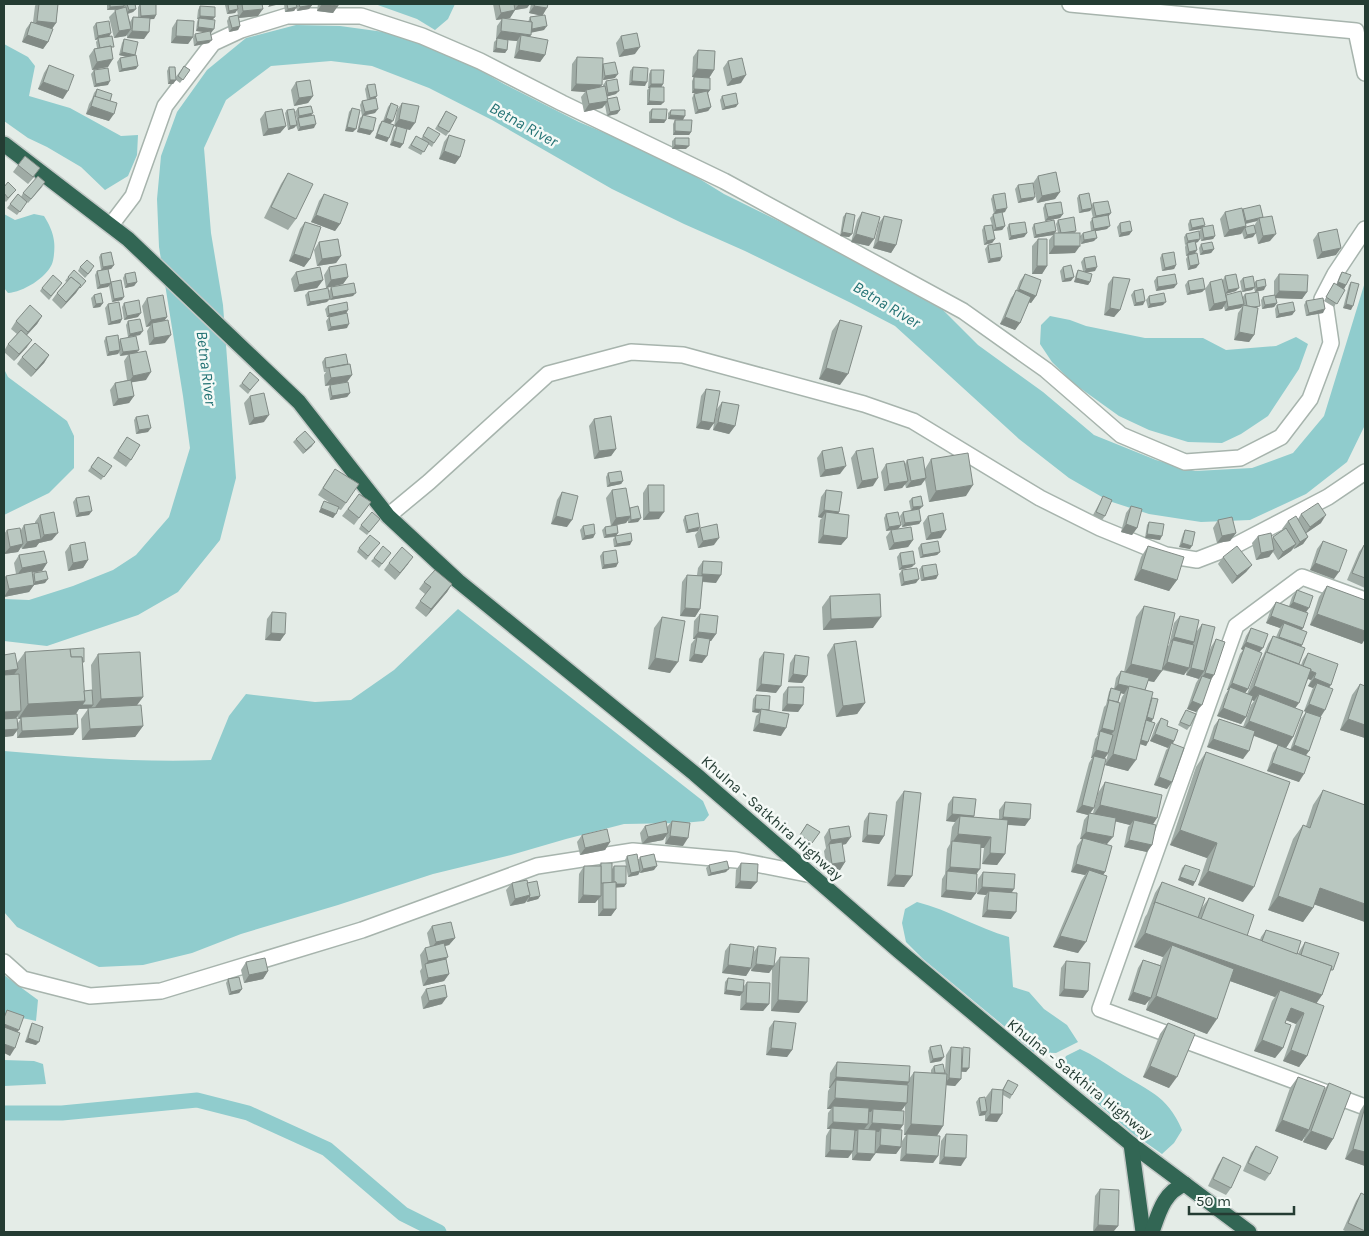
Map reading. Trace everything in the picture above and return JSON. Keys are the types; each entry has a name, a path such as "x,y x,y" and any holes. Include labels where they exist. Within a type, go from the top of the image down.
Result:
{"highway":[{"name":"Khulna - Satkhira Highway","path":"4,144 128,239 299,402 388,516 458,581 695,774 899,951 1131,1144 1249,1232"},
{"path":"1131,1144 1143,1232"},
{"path":"1152,1232 1168,1194 1185,1184"}],"street":[{"path":"1070,4 1360,28 1365,73"},
{"path":"111,225 133,196 165,106 213,43 241,30 287,16 361,16 422,36 480,61 562,103 724,181 963,311 1046,370 1121,435 1186,462 1240,458 1281,438 1310,399 1331,343 1326,309 1322,299 1335,274 1365,229"},
{"path":"388,516 429,482 548,374 632,352 684,356 864,404 913,421 1040,498 1100,528 1166,555 1197,560 1236,545 1328,497 1365,472"},
{"path":"1365,600 1302,577 1236,626 1100,1009 1365,1107"},
{"path":"4,962 23,979 90,996 161,991 362,930 537,866 633,851 736,860 812,875"}],"water":[{"path":"375,4 455,4 448,19 435,30 417,19"},
{"name":"Betna River","path":"296,25 340,26 406,35 450,53 504,84 579,122 643,149 690,173 724,194 791,227 943,310 978,345 1043,392 1094,435 1156,460 1195,471 1252,468 1293,453 1324,416 1365,282 1365,425 1347,462 1306,494 1250,520 1201,522 1149,514 1109,501 1069,478 1019,439 895,326 851,303 612,189 492,120 429,88 372,66 331,61 271,66 226,100 204,148 211,233 223,305 236,478 220,540 178,592 138,615 47,646 4,641 4,599 29,600 73,586 113,570 136,555 169,517 190,448 159,247 157,199 161,156 177,112 207,70 246,38"},
{"path":"4,44 28,57 35,66 29,96 70,108 121,136 138,135 137,155 128,176 105,190 81,167 28,138 4,121"},
{"path":"4,214 15,220 34,214 44,216 52,231 54,244 53,262 45,274 27,287 8,293 4,288"},
{"path":"1050,316 1086,326 1145,338 1203,338 1226,350 1276,346 1296,337 1308,344 1299,369 1268,416 1241,434 1222,443 1188,442 1149,430 1119,416 1073,383 1052,362 1040,344 1041,325"},
{"path":"4,369 8,377 67,421 74,436 74,468 49,493 4,515"},
{"path":"458,609 703,801 709,815 704,821 624,824 433,874 241,934 192,953 143,965 99,967 17,927 4,912 4,751 133,760 211,760 229,716 246,694 315,702 351,700 394,670"},
{"path":"917,902 1009,937 1013,987 1029,992 1044,1009 1067,1025 1078,1042 1056,1053 1032,1052 1010,1031 923,959 906,942 902,923 905,909"},
{"path":"4,975 38,1000 36,1021 4,1014"},
{"path":"1080,1049 1155,1094 1170,1108 1182,1130 1174,1143 1162,1154 1132,1133 1060,1071 1066,1056"},
{"path":"4,1060 34,1061 43,1064 46,1084 4,1086"}],"building":[{"path":"39,4 58,4 56,23 37,21"},
{"path":"110,4 124,4 124,6 110,7"},
{"path":"127,4 135,4 136,9 129,10"},
{"path":"140,4 156,4 156,15 141,16"},
{"path":"228,4 237,4 238,9 229,11"},
{"path":"242,4 262,4 263,9 243,11"},
{"path":"287,4 296,4 297,7 288,9"},
{"path":"299,4 312,4 312,5 300,7"},
{"path":"499,4 514,4 515,10 501,13"},
{"path":"535,4 548,4 547,8 534,6"},
{"path":"200,6 215,7 215,17 200,16"},
{"path":"126,7 131,29 119,31 115,10"},
{"path":"238,15 240,26 232,28 229,17"},
{"path":"545,15 547,26 532,29 530,17"},
{"path":"133,17 150,18 149,32 132,31"},
{"path":"199,18 215,20 214,29 198,27"},
{"path":"502,18 532,22 531,35 501,31"},
{"path":"177,20 194,21 193,37 176,36"},
{"path":"109,21 111,33 98,36 96,23"},
{"path":"31,22 53,29 48,42 27,35"},
{"path":"210,31 212,40 197,42 195,34"},
{"path":"637,33 640,47 624,50 621,36"},
{"path":"521,35 548,40 545,55 519,50"},
{"path":"112,36 114,47 100,48 98,38"},
{"path":"497,38 508,40 507,50 496,48"},
{"path":"124,39 138,42 135,55 122,52"},
{"path":"111,46 113,59 97,62 94,49"},
{"path":"698,50 715,51 714,70 697,69"},
{"path":"136,55 138,66 122,69 120,58"},
{"path":"577,57 603,58 602,85 576,84"},
{"path":"742,58 746,75 732,79 728,61"},
{"path":"615,62 618,74 605,76 603,64"},
{"path":"49,65 74,75 68,91 43,82"},
{"path":"184,66 190,70 183,80 178,76"},
{"path":"169,67 175,67 176,80 170,80"},
{"path":"633,67 648,68 647,82 632,81"},
{"path":"108,68 110,81 96,84 94,70"},
{"path":"651,70 664,70 663,84 651,84"},
{"path":"694,77 710,78 710,90 694,89"},
{"path":"617,79 619,91 608,93 606,81"},
{"path":"310,80 313,96 299,98 296,82"},
{"path":"375,84 377,96 370,98 367,85"},
{"path":"605,86 608,101 589,104 586,90"},
{"path":"650,87 664,87 664,102 649,101"},
{"path":"97,89 112,94 110,101 95,97"},
{"path":"707,91 711,107 698,110 694,94"},
{"path":"736,93 738,104 725,107 722,96"},
{"path":"94,96 117,103 114,114 91,106"},
{"path":"617,97 620,110 610,112 607,99"},
{"path":"376,98 378,109 365,112 362,101"},
{"path":"391,103 398,106 393,121 386,118"},
{"path":"402,103 419,106 415,123 399,119"},
{"path":"311,106 313,113 299,116 298,108"},
{"path":"352,108 360,110 356,129 347,127"},
{"path":"282,109 286,126 268,129 265,112"},
{"path":"294,109 297,125 290,126 287,110"},
{"path":"652,109 667,109 666,120 651,119"},
{"path":"671,110 685,110 685,116 670,115"},
{"path":"446,111 457,117 449,132 438,126"},
{"path":"314,115 316,124 300,127 298,118"},
{"path":"363,115 376,118 373,131 359,128"},
{"path":"675,120 692,120 691,132 675,131"},
{"path":"382,121 394,125 389,138 377,134"},
{"path":"397,126 407,129 403,144 393,141"},
{"path":"428,127 440,134 434,143 423,136"},
{"path":"449,135 465,140 460,157 444,151"},
{"path":"416,136 429,143 424,152 411,145"},
{"path":"675,138 689,138 689,146 675,145"},
{"path":"25,156 40,168 33,177 18,165"},
{"path":"1056,172 1060,192 1042,196 1038,176"},
{"path":"288,173 313,184 296,219 271,207"},
{"path":"38,176 45,182 31,199 23,193"},
{"path":"8,182 16,190 8,198 4,193 4,187"},
{"path":"1033,183 1035,197 1021,199 1018,185"},
{"path":"1005,193 1007,208 996,210 993,195"},
{"path":"1089,193 1092,208 1082,210 1079,195"},
{"path":"18,194 27,202 20,212 10,204"},
{"path":"324,194 348,203 340,224 316,215"},
{"path":"1108,201 1111,213 1096,216 1093,203"},
{"path":"1061,202 1063,214 1048,217 1045,204"},
{"path":"1260,205 1263,217 1246,221 1243,209"},
{"path":"1242,208 1246,226 1229,230 1225,212"},
{"path":"862,212 880,217 874,239 856,234"},
{"path":"1002,212 1005,226 996,228 993,214"},
{"path":"846,213 855,215 852,234 842,232"},
{"path":"1108,215 1110,226 1094,229 1092,218"},
{"path":"884,216 902,220 896,245 878,241"},
{"path":"1272,216 1276,234 1263,236 1259,218"},
{"path":"1074,217 1076,231 1061,233 1058,220"},
{"path":"1203,218 1205,225 1192,228 1190,220"},
{"path":"1054,220 1056,231 1036,235 1034,224"},
{"path":"1130,221 1132,231 1121,233 1120,223"},
{"path":"305,222 321,227 310,259 294,254"},
{"path":"1025,222 1027,233 1011,236 1009,224"},
{"path":"992,225 995,239 987,241 984,226"},
{"path":"1213,225 1215,236 1204,238 1202,227"},
{"path":"1254,225 1256,233 1247,235 1245,228"},
{"path":"1337,229 1341,248 1322,252 1318,233"},
{"path":"1095,230 1097,238 1084,240 1083,233"},
{"path":"1199,231 1200,239 1188,241 1186,234"},
{"path":"1054,233 1080,233 1080,246 1054,246"},
{"path":"338,239 341,256 322,259 319,242"},
{"path":"1038,239 1047,239 1047,266 1037,266"},
{"path":"1195,241 1197,250 1189,252 1187,243"},
{"path":"1212,242 1214,249 1203,251 1201,244"},
{"path":"1000,243 1002,257 990,259 988,245"},
{"path":"111,252 114,265 103,267 101,254"},
{"path":"1174,252 1176,265 1165,268 1162,254"},
{"path":"1197,253 1199,264 1190,266 1188,255"},
{"path":"1095,256 1097,267 1086,269 1084,258"},
{"path":"87,260 94,266 88,274 80,267"},
{"path":"346,264 348,277 331,280 329,267"},
{"path":"1071,265 1074,277 1065,279 1063,267"},
{"path":"320,267 323,280 299,285 296,272"},
{"path":"108,269 111,283 100,285 97,271"},
{"path":"74,270 86,281 80,288 81,285 71,277 70,279 68,277"},
{"path":"1078,270 1092,274 1090,282 1076,278"},
{"path":"135,272 137,282 127,284 125,274"},
{"path":"1342,272 1351,275 1346,285 1338,282"},
{"path":"1025,274 1041,280 1036,296 1019,289"},
{"path":"1175,274 1177,284 1158,287 1157,277"},
{"path":"1236,274 1239,288 1228,290 1225,276"},
{"path":"1279,274 1308,275 1307,292 1279,291"},
{"path":"53,275 62,283 51,296 42,288"},
{"path":"1253,276 1255,287 1245,289 1243,278"},
{"path":"71,277 81,285 66,302 57,293"},
{"path":"1113,277 1130,279 1120,310 1110,308"},
{"path":"1203,278 1205,289 1190,291 1188,281"},
{"path":"1222,279 1227,301 1214,304 1210,282"},
{"path":"1265,279 1266,286 1257,288 1256,281"},
{"path":"121,280 124,297 114,299 111,282"},
{"path":"1351,282 1359,284 1353,306 1346,304"},
{"path":"354,283 356,293 333,297 331,287"},
{"path":"1334,283 1345,290 1337,304 1326,297"},
{"path":"328,288 330,299 310,302 308,292"},
{"path":"1143,289 1145,301 1136,303 1134,291"},
{"path":"1016,290 1031,297 1020,323 1005,317"},
{"path":"1241,291 1244,304 1228,307 1226,295"},
{"path":"1258,292 1260,306 1247,306 1245,294"},
{"path":"101,293 103,303 96,304 94,295"},
{"path":"1164,293 1166,302 1150,304 1149,296"},
{"path":"163,295 167,317 151,320 147,298"},
{"path":"1275,295 1277,303 1265,305 1263,297"},
{"path":"1323,298 1325,309 1309,313 1306,301"},
{"path":"139,300 141,313 127,316 124,303"},
{"path":"119,302 122,319 111,322 108,304"},
{"path":"347,302 348,310 329,314 328,306"},
{"path":"1293,302 1295,311 1279,314 1277,305"},
{"path":"30,305 42,316 28,332 16,321"},
{"path":"1243,305 1258,308 1254,335 1239,332"},
{"path":"347,313 349,324 331,327 329,317"},
{"path":"140,319 143,331 130,334 128,321"},
{"path":"168,320 171,335 154,338 152,323"},
{"path":"840,320 862,326 848,374 826,368"},
{"path":"21,330 32,340 19,354 8,344"},
{"path":"118,335 120,350 109,352 106,337"},
{"path":"136,336 139,350 123,352 120,339"},
{"path":"35,343 49,355 36,370 22,357"},
{"path":"146,351 151,372 133,376 129,354"},
{"path":"346,354 348,364 326,368 325,358"},
{"path":"350,364 352,375 331,378 329,368"},
{"path":"250,372 259,380 250,390 242,383"},
{"path":"131,380 134,396 118,399 115,383"},
{"path":"348,382 350,393 332,396 330,385"},
{"path":"706,389 720,391 714,423 701,421"},
{"path":"264,393 269,415 254,418 250,396"},
{"path":"722,402 739,405 735,426 718,422"},
{"path":"148,415 151,428 139,430 136,417"},
{"path":"611,416 616,449 599,451 594,419"},
{"path":"305,431 315,442 306,450 296,439"},
{"path":"127,437 140,445 131,460 118,451"},
{"path":"842,447 846,466 825,470 822,451"},
{"path":"873,448 878,478 862,481 856,451"},
{"path":"968,453 973,485 936,491 931,459"},
{"path":"98,457 112,466 104,477 91,467"},
{"path":"923,457 926,478 911,481 907,460"},
{"path":"904,461 908,481 889,484 886,464"},
{"path":"335,469 359,484 346,503 323,488"},
{"path":"621,471 623,481 610,483 608,473"},
{"path":"648,485 664,485 664,512 649,512"},
{"path":"626,488 631,516 616,518 612,490"},
{"path":"826,490 842,492 839,512 824,510"},
{"path":"562,492 578,496 572,520 556,516"},
{"path":"359,494 371,502 359,518 348,509"},
{"path":"89,496 92,511 79,513 76,498"},
{"path":"921,496 923,506 913,507 912,498"},
{"path":"1103,496 1112,500 1105,516 1096,512"},
{"path":"324,501 339,507 336,514 321,508"},
{"path":"1318,503 1326,515 1310,527 1301,514"},
{"path":"638,506 641,518 631,520 630,508"},
{"path":"1131,506 1142,509 1137,528 1126,524"},
{"path":"919,509 921,521 905,523 903,512"},
{"path":"54,512 58,533 44,535 40,515"},
{"path":"372,512 380,519 369,532 361,525"},
{"path":"826,512 849,515 847,538 823,535"},
{"path":"898,512 901,525 889,527 886,514"},
{"path":"698,513 700,527 688,530 685,516"},
{"path":"943,513 946,530 931,533 928,516"},
{"path":"1296,516 1308,537 1300,542 1288,521"},
{"path":"1232,517 1236,533 1222,536 1218,520"},
{"path":"1149,522 1164,524 1162,536 1147,534"},
{"path":"38,523 41,539 27,542 24,525"},
{"path":"594,524 595,534 585,536 583,526"},
{"path":"717,524 719,538 703,541 700,528"},
{"path":"617,525 618,533 606,535 605,527"},
{"path":"911,527 913,540 894,543 891,530"},
{"path":"20,528 23,544 10,547 7,530"},
{"path":"1286,528 1296,544 1283,552 1273,537"},
{"path":"1185,530 1195,532 1192,546 1182,543"},
{"path":"631,533 632,541 617,544 615,536"},
{"path":"1271,533 1274,550 1261,553 1258,536"},
{"path":"370,535 380,543 368,556 359,548"},
{"path":"938,541 940,552 923,555 921,544"},
{"path":"1323,541 1347,550 1339,572 1315,563"},
{"path":"85,542 88,560 73,563 70,545"},
{"path":"1365,545 1365,578 1352,573"},
{"path":"383,546 391,553 382,564 374,558"},
{"path":"1148,546 1184,557 1177,580 1141,569"},
{"path":"1237,546 1252,565 1237,576 1223,557"},
{"path":"402,547 413,557 400,573 389,563"},
{"path":"616,550 618,563 604,565 603,552"},
{"path":"44,551 47,563 22,568 19,555"},
{"path":"913,551 915,564 902,566 900,553"},
{"path":"703,561 722,562 721,575 702,574"},
{"path":"936,564 938,575 924,578 922,566"},
{"path":"917,568 919,579 904,582 902,570"},
{"path":"435,570 452,584 431,609 420,601 431,587 424,582"},
{"path":"32,571 34,585 9,589 6,576"},
{"path":"46,571 48,579 35,582 34,573"},
{"path":"687,575 703,576 700,609 685,608"},
{"path":"1327,586 1365,600 1365,631 1317,614"},
{"path":"1297,590 1313,596 1309,608 1293,602"},
{"path":"880,594 881,617 831,619 830,596"},
{"path":"1276,602 1308,613 1303,628 1271,616"},
{"path":"1144,606 1175,613 1162,671 1131,664"},
{"path":"272,612 286,613 285,634 271,633"},
{"path":"700,614 718,616 716,634 698,632"},
{"path":"1180,616 1199,620 1194,642 1174,637"},
{"path":"662,617 685,621 678,662 655,658"},
{"path":"1284,623 1307,632 1302,645 1279,637"},
{"path":"1202,624 1215,627 1204,671 1191,668"},
{"path":"1251,628 1268,634 1263,648 1246,642"},
{"path":"1273,636 1305,648 1299,664 1267,652"},
{"path":"697,637 710,639 707,656 694,654"},
{"path":"1216,639 1225,642 1214,675 1205,673"},
{"path":"1173,640 1194,645 1189,668 1167,662"},
{"path":"856,641 865,703 843,706 834,644"},
{"path":"1245,646 1262,653 1248,689 1232,683"},
{"path":"84,648 84,662 82,657 71,657 70,649"},
{"path":"70,649 71,657 82,657 85,701 28,704 25,652"},
{"path":"140,652 143,697 101,699 98,654"},
{"path":"764,652 784,654 781,686 761,684"},
{"path":"1266,652 1311,669 1299,703 1254,686"},
{"path":"15,653 18,669 4,671 4,655"},
{"path":"1308,653 1338,664 1331,685 1314,678 1316,673 1303,666"},
{"path":"795,655 809,657 807,676 793,674"},
{"path":"1121,671 1149,678 1145,690 1118,684"},
{"path":"19,674 21,711 4,712 4,675"},
{"path":"1202,676 1211,679 1202,705 1192,701"},
{"path":"1317,683 1333,689 1325,710 1309,704"},
{"path":"1360,684 1365,686 1365,725 1348,719"},
{"path":"1129,686 1153,692 1136,760 1113,754"},
{"path":"788,687 804,687 803,705 787,704"},
{"path":"1230,687 1253,696 1246,717 1223,708"},
{"path":"1111,688 1121,691 1118,702 1108,701"},
{"path":"92,690 93,705 82,705 85,701 84,691"},
{"path":"1259,694 1303,711 1293,737 1249,721"},
{"path":"756,695 770,696 769,710 755,709"},
{"path":"1152,698 1158,699 1153,719 1147,717"},
{"path":"1109,700 1120,703 1114,731 1102,728"},
{"path":"141,705 143,726 90,729 88,708"},
{"path":"761,709 789,714 786,728 759,723"},
{"path":"1186,710 1196,714 1190,726 1180,722"},
{"path":"1306,712 1321,717 1309,751 1294,745"},
{"path":"77,714 78,728 22,731 21,717"},
{"path":"17,718 18,729 4,730 4,719"},
{"path":"1161,718 1168,721 1167,726 1178,730 1174,741 1155,734"},
{"path":"1219,719 1255,731 1249,751 1213,739"},
{"path":"1146,720 1155,723 1148,742 1141,740"},
{"path":"1100,731 1113,735 1108,753 1096,750"},
{"path":"1171,743 1184,748 1172,782 1159,777"},
{"path":"1278,745 1310,757 1304,774 1272,763"},
{"path":"1206,752 1290,782 1254,887 1208,871 1217,843 1180,830"},
{"path":"1094,756 1106,759 1094,808 1082,805"},
{"path":"1105,782 1162,795 1157,818 1100,805"},
{"path":"1323,790 1365,805 1365,904 1320,888 1313,908 1278,896 1303,825 1310,828"},
{"path":"904,791 921,793 912,876 895,875"},
{"path":"953,797 976,799 974,816 952,814"},
{"path":"1005,802 1031,804 1030,819 1003,817"},
{"path":"869,813 887,815 884,836 867,835"},
{"path":"1089,813 1116,818 1113,837 1086,832"},
{"path":"960,816 1008,820 1005,854 990,853 991,837 958,834"},
{"path":"1134,820 1156,825 1152,845 1129,840"},
{"path":"666,821 668,833 648,837 645,826"},
{"path":"672,821 690,823 688,838 670,836"},
{"path":"807,824 820,832 812,843 800,835"},
{"path":"849,826 851,837 831,840 829,829"},
{"path":"607,829 610,842 585,848 582,835"},
{"path":"1083,838 1112,846 1105,872 1076,864"},
{"path":"952,841 981,844 980,869 950,867"},
{"path":"842,842 845,862 832,864 829,844"},
{"path":"637,854 640,871 631,873 627,856"},
{"path":"654,854 657,866 643,869 640,857"},
{"path":"727,861 729,869 711,873 709,865"},
{"path":"601,863 612,863 612,883 601,883"},
{"path":"741,863 758,864 757,882 740,881"},
{"path":"1185,865 1200,870 1195,882 1180,877"},
{"path":"584,866 601,866 601,896 583,895"},
{"path":"614,866 626,866 626,884 616,884 614,882"},
{"path":"1089,870 1107,876 1086,942 1060,936"},
{"path":"947,871 977,874 976,893 946,890"},
{"path":"983,872 1015,874 1014,889 982,887"},
{"path":"527,880 530,895 515,899 512,883"},
{"path":"537,881 540,896 529,898 527,883"},
{"path":"616,882 616,909 603,909 603,883"},
{"path":"1162,882 1205,898 1198,918 1155,902 1154,904"},
{"path":"989,891 1017,893 1016,912 987,910"},
{"path":"1209,898 1254,915 1247,936 1201,919"},
{"path":"1155,902 1332,966 1322,995 1145,933"},
{"path":"451,922 455,938 436,942 432,926"},
{"path":"1266,930 1301,941 1297,954 1262,941"},
{"path":"1305,942 1339,953 1333,970 1331,970 1332,966 1301,955"},
{"path":"444,943 448,957 428,961 425,948"},
{"path":"730,944 754,947 751,968 728,965"},
{"path":"1172,945 1234,969 1217,1019 1156,996"},
{"path":"758,946 776,948 774,966 756,964"},
{"path":"780,957 809,958 807,1002 778,1000"},
{"path":"265,958 268,971 249,975 246,962"},
{"path":"446,959 449,974 428,978 425,964"},
{"path":"1143,960 1161,966 1151,998 1133,992"},
{"path":"1066,961 1090,963 1088,991 1064,989"},
{"path":"239,977 242,989 231,992 228,979"},
{"path":"728,978 744,980 743,992 726,990"},
{"path":"747,982 770,983 769,1004 746,1003"},
{"path":"445,985 447,997 429,1001 426,989"},
{"path":"1280,990 1324,1006 1307,1056 1291,1050 1304,1013 1291,1008 1285,1023 1291,1025 1283,1048 1262,1040"},
{"path":"7,1010 24,1016 19,1030 4,1024"},
{"path":"774,1021 796,1023 792,1050 771,1048"},
{"path":"32,1023 43,1027 39,1042 28,1038"},
{"path":"1168,1023 1195,1034 1177,1077 1150,1066"},
{"path":"4,1027 20,1033 15,1048 4,1044"},
{"path":"941,1045 944,1057 933,1059 930,1047"},
{"path":"951,1047 962,1048 961,1079 949,1078"},
{"path":"963,1047 970,1048 969,1068 962,1068"},
{"path":"837,1062 910,1066 909,1082 836,1077"},
{"path":"943,1064 945,1073 935,1073 934,1066"},
{"path":"914,1072 947,1074 943,1126 911,1124"},
{"path":"1298,1077 1325,1087 1309,1130 1282,1120"},
{"path":"836,1080 908,1085 907,1103 835,1098"},
{"path":"1008,1080 1018,1085 1012,1095 1003,1090"},
{"path":"1329,1083 1351,1092 1333,1139 1311,1131"},
{"path":"992,1089 1003,1090 1002,1114 990,1114"},
{"path":"985,1097 987,1111 981,1112 979,1098"},
{"path":"833,1106 869,1108 868,1124 833,1122"},
{"path":"1365,1107 1365,1152 1353,1149"},
{"path":"873,1109 904,1111 903,1125 872,1123"},
{"path":"831,1128 855,1130 853,1151 830,1150"},
{"path":"881,1128 902,1130 901,1147 880,1145"},
{"path":"858,1129 876,1130 875,1154 857,1153"},
{"path":"907,1134 940,1136 938,1156 906,1154"},
{"path":"946,1134 967,1135 966,1158 944,1157"},
{"path":"1256,1146 1278,1157 1270,1174 1248,1163"},
{"path":"1223,1157 1241,1166 1231,1188 1213,1179"},
{"path":"1100,1189 1119,1190 1118,1226 1098,1225"},
{"path":"1361,1193 1365,1195 1365,1231 1348,1223"}],"waterway":[{"path":"4,1113 62,1113 197,1100 248,1113 327,1149 403,1214 439,1232"}]}
